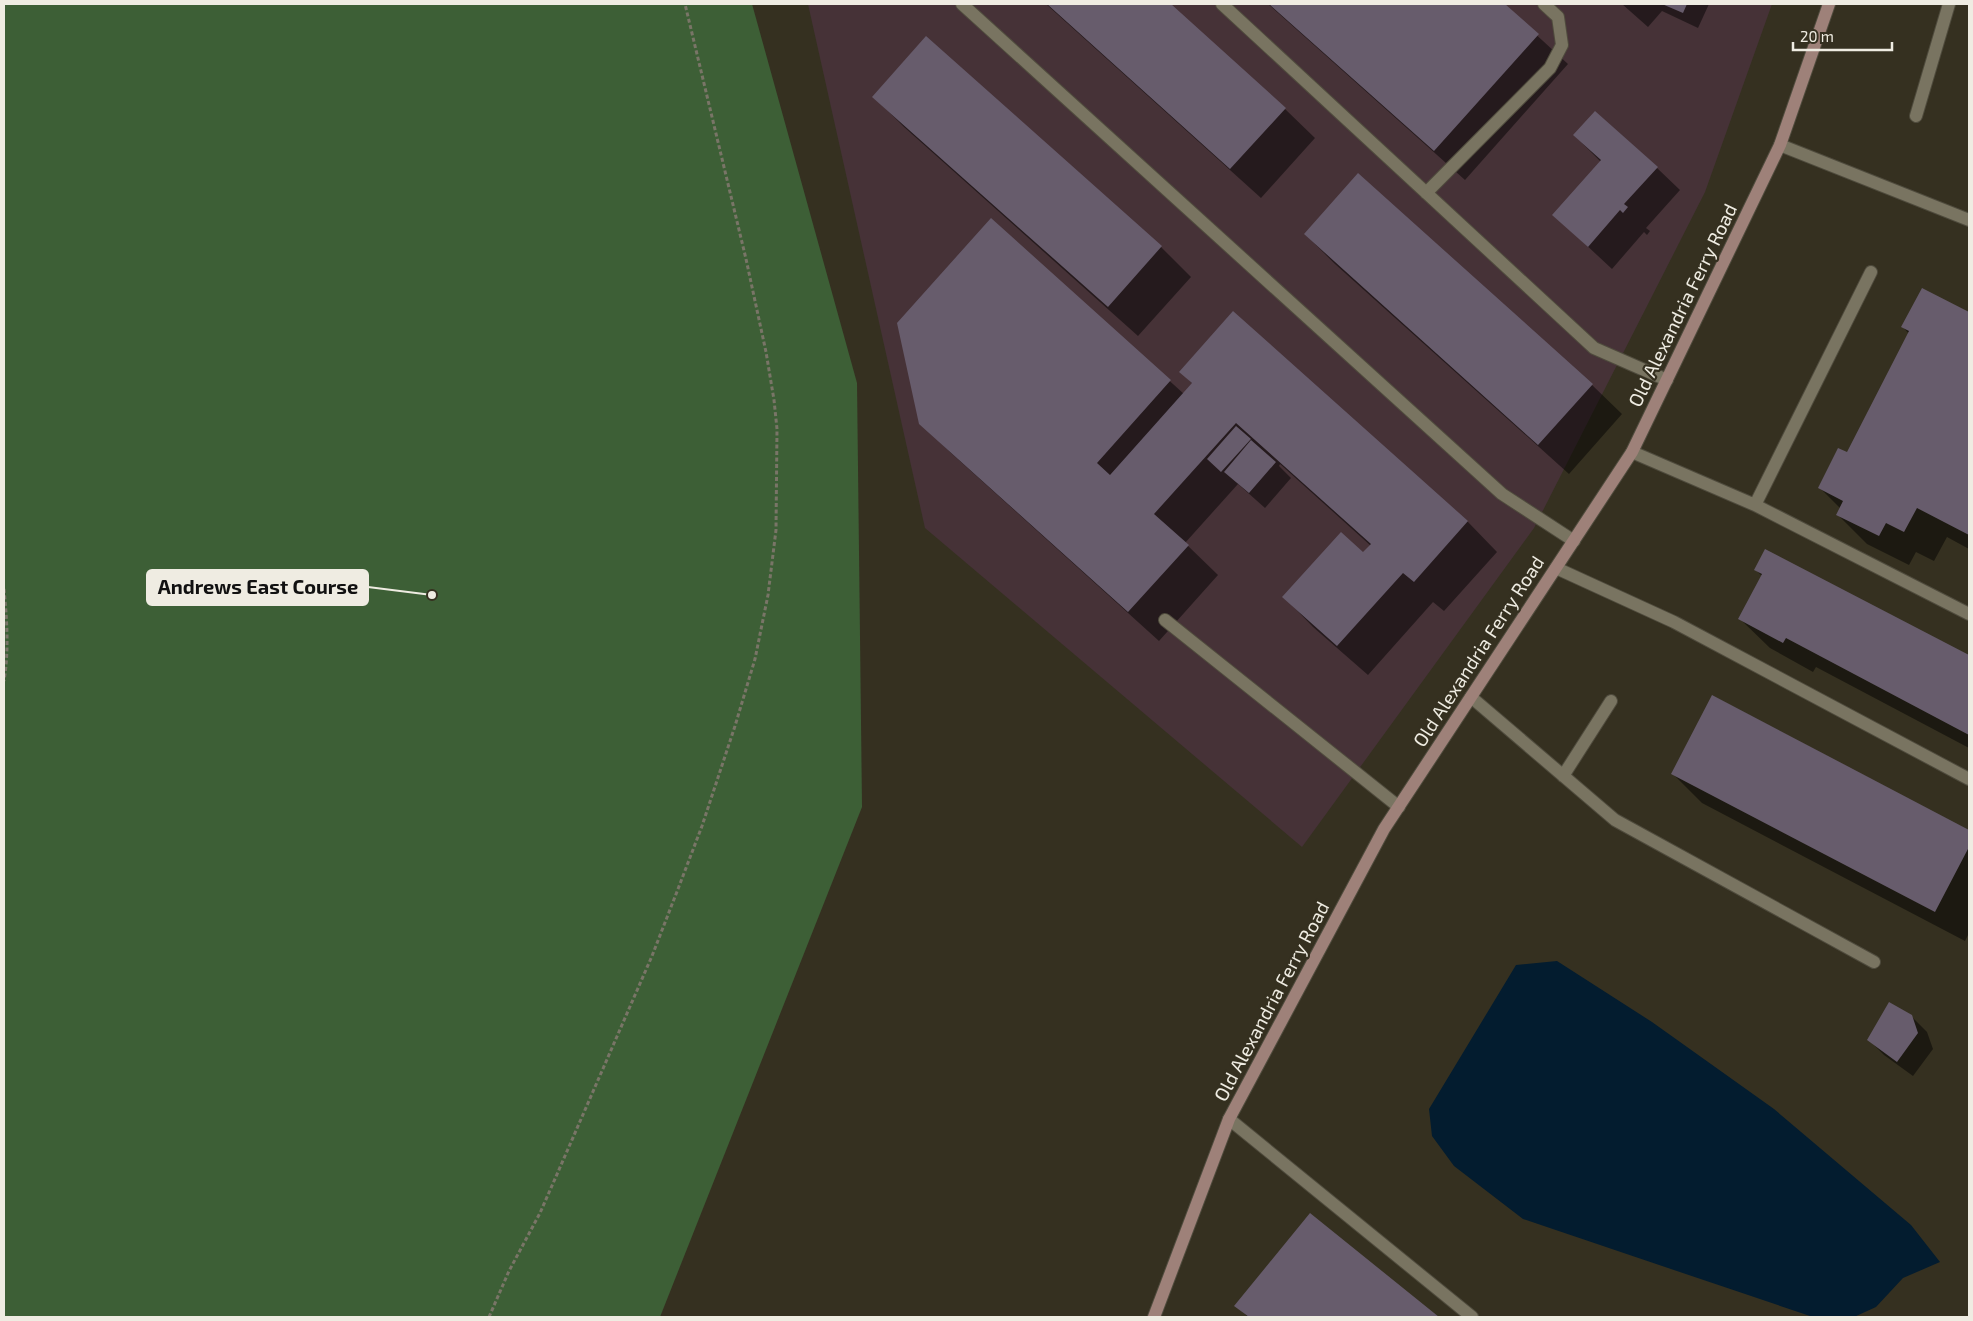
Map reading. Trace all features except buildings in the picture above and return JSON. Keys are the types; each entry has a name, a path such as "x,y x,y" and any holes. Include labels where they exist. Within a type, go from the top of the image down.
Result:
{"main road":[{"name":"Old Alexandria Ferry Road","path":"1154,1317 1229,1119 1384,829 1632,452 1780,146 1828,4"}],"street":[{"path":"962,4 1502,494 1574,541"},
{"path":"1222,4 1594,348 1667,380"},
{"path":"1426,194 1550,68 1562,45 1558,17 1544,4"},
{"path":"1916,116 1949,4"},
{"path":"1780,146 1969,220"},
{"path":"1755,505 1871,272"},
{"path":"1632,452 1755,505 1969,614"},
{"path":"1556,568 1674,622 1969,779"},
{"path":"1165,620 1398,807"},
{"path":"1470,697 1615,820 1874,962"},
{"path":"1563,776 1612,701"},
{"path":"1229,1119 1472,1317"}],"path":[{"path":"489,1317 509,1271 540,1213 652,956 678,889 702,826 735,726 755,659 768,595 776,530 777,430 774,400 766,352 746,259 685,4"},
{"path":"4,589 7,637 4,681"}],"shaded area":[{"path":"808,4 1772,4 1705,192 1534,528 1302,847 925,528"}],"green space":[{"path":"4,4 752,4 857,383 862,807 660,1317 4,1317"}],"water":[{"path":"1557,961 1652,1022 1774,1109 1911,1225 1940,1262 1903,1278 1876,1307 1854,1317 1813,1317 1523,1219 1454,1166 1432,1136 1429,1109 1516,965"}],"place":[{"name":"Andrews East Course","path":"432,595"}]}
